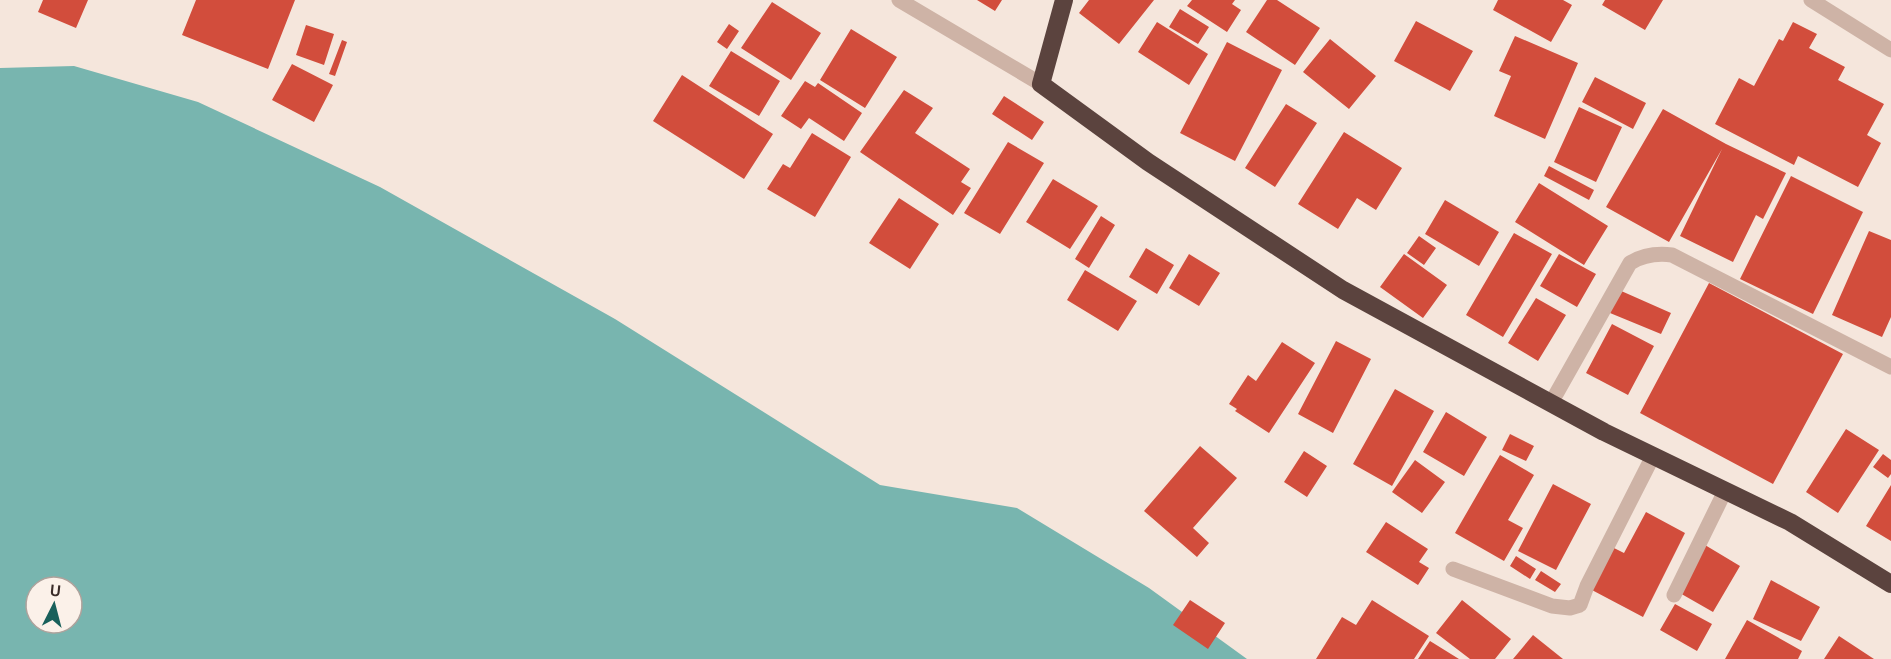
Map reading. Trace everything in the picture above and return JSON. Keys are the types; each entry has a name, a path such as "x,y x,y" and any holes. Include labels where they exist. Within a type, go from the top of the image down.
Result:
{"highway":[{"path":"1064,0 1041,84 1148,162 1343,290 1604,432 1790,522 1891,584"}],"street":[{"path":"899,0 1041,84"},
{"path":"1811,0 1891,50"},
{"path":"1551,403 1630,263 1638,258 1660,253 1672,255 1891,367"},
{"path":"1453,569 1552,606 1570,608 1580,605 1587,586 1653,456"},
{"path":"1674,595 1725,491"}],"water":[{"path":"74,66 198,102 380,187 615,319 880,485 1017,508 1149,588 1247,659 0,659 0,68"}],"building":[{"path":"43,0 88,0 76,28 38,12"},
{"path":"196,0 295,0 268,69 182,35"},
{"path":"977,0 1002,0 995,11"},
{"path":"1089,0 1154,0 1119,44 1079,13"},
{"path":"1192,0 1235,0 1232,4 1241,10 1227,32 1187,6"},
{"path":"1267,0 1277,0 1320,28 1295,65 1246,32"},
{"path":"1498,0 1563,0 1572,5 1551,42 1493,10"},
{"path":"1605,0 1663,0 1645,30 1602,5"},
{"path":"772,2 821,33 791,80 741,48"},
{"path":"1180,9 1209,27 1198,44 1169,27"},
{"path":"1416,21 1473,51 1450,91 1394,61"},
{"path":"1157,22 1208,54 1189,85 1138,52"},
{"path":"1793,22 1817,34 1809,48 1845,67 1838,80 1884,104 1867,135 1881,143 1858,187 1798,156 1794,165 1715,124 1739,78 1754,86 1779,39 1783,41"},
{"path":"729,24 739,31 727,49 717,42"},
{"path":"306,25 334,34 324,65 296,55"},
{"path":"851,29 897,57 865,108 820,80"},
{"path":"1515,36 1578,63 1545,139 1494,116 1511,76 1499,71"},
{"path":"1330,39 1376,76 1349,109 1303,72"},
{"path":"342,40 347,42 335,76 329,74"},
{"path":"1227,42 1282,70 1235,161 1180,133"},
{"path":"731,51 780,81 759,116 709,86"},
{"path":"292,64 333,85 314,122 272,100"},
{"path":"682,75 773,134 744,179 653,121"},
{"path":"1595,77 1646,103 1633,129 1582,102"},
{"path":"805,81 815,87 818,83 862,113 844,141 809,118 801,129 781,116"},
{"path":"904,90 933,108 915,133 970,169 961,182 971,188 953,215 860,152"},
{"path":"1004,96 1044,122 1032,140 992,114"},
{"path":"1286,104 1317,123 1275,187 1245,168"},
{"path":"1579,107 1622,127 1596,182 1554,162"},
{"path":"1663,109 1726,144 1786,173 1763,219 1756,215 1733,262 1680,236 1722,149 1669,242 1606,207"},
{"path":"1344,132 1402,168 1376,210 1357,198 1338,229 1298,204"},
{"path":"812,133 851,157 815,217 767,189 783,164 790,168"},
{"path":"1008,142 1044,163 1000,234 964,213"},
{"path":"1549,166 1594,190 1589,200 1544,176"},
{"path":"1791,176 1863,212 1813,314 1740,279"},
{"path":"1053,179 1098,206 1070,249 1026,222"},
{"path":"1539,183 1608,226 1584,265 1515,222"},
{"path":"899,198 939,224 910,269 869,243"},
{"path":"1445,200 1499,232 1479,266 1425,234"},
{"path":"1101,216 1115,225 1089,268 1075,259"},
{"path":"1869,231 1891,240 1891,317 1882,337 1832,315"},
{"path":"1514,233 1552,254 1503,337 1466,315"},
{"path":"1419,236 1436,248 1424,265 1407,253"},
{"path":"1146,248 1174,265 1157,294 1129,277"},
{"path":"1189,254 1220,273 1199,306 1169,288"},
{"path":"1404,254 1447,285 1423,318 1380,287"},
{"path":"1559,254 1596,274 1577,307 1540,286"},
{"path":"1085,270 1137,301 1118,331 1067,300"},
{"path":"1709,283 1843,354 1773,484 1640,413"},
{"path":"1619,290 1671,313 1661,334 1610,313"},
{"path":"1536,298 1566,315 1538,361 1508,343"},
{"path":"1612,324 1654,346 1628,395 1586,373"},
{"path":"1336,341 1371,359 1333,433 1298,414"},
{"path":"1282,342 1315,363 1269,433 1235,411 1237,409 1229,404 1248,375 1256,381"},
{"path":"1395,389 1434,411 1392,486 1353,464"},
{"path":"1446,412 1487,437 1464,476 1423,452"},
{"path":"1846,429 1879,450 1838,513 1806,492"},
{"path":"1510,434 1534,446 1526,461 1502,450"},
{"path":"1200,446 1237,478 1193,528 1209,543 1197,557 1144,511"},
{"path":"1304,451 1327,466 1307,497 1284,482"},
{"path":"1883,454 1891,460 1891,474 1888,478 1873,467"},
{"path":"1500,455 1534,475 1508,520 1523,528 1504,561 1455,533"},
{"path":"1415,460 1445,482 1422,513 1392,492"},
{"path":"1553,484 1591,504 1556,570 1518,551"},
{"path":"1891,485 1891,541 1866,526"},
{"path":"1646,512 1685,533 1643,617 1590,589 1612,547 1624,553"},
{"path":"1386,522 1428,549 1419,562 1429,568 1418,585 1366,552"},
{"path":"1705,545 1740,566 1713,612 1678,592"},
{"path":"1516,556 1536,569 1530,579 1510,566"},
{"path":"1541,571 1561,584 1555,592 1535,580"},
{"path":"1771,580 1820,607 1801,641 1753,619"},
{"path":"1190,600 1225,623 1208,649 1173,625"},
{"path":"1372,600 1429,636 1414,659 1316,659 1342,617 1356,625"},
{"path":"1462,600 1511,639 1495,659 1470,659 1436,633"},
{"path":"1675,604 1712,624 1697,651 1660,630"},
{"path":"1747,620 1802,651 1798,659 1725,659"},
{"path":"1533,635 1563,659 1513,659"},
{"path":"1839,636 1874,659 1824,659"},
{"path":"1430,641 1459,659 1418,659"}]}
